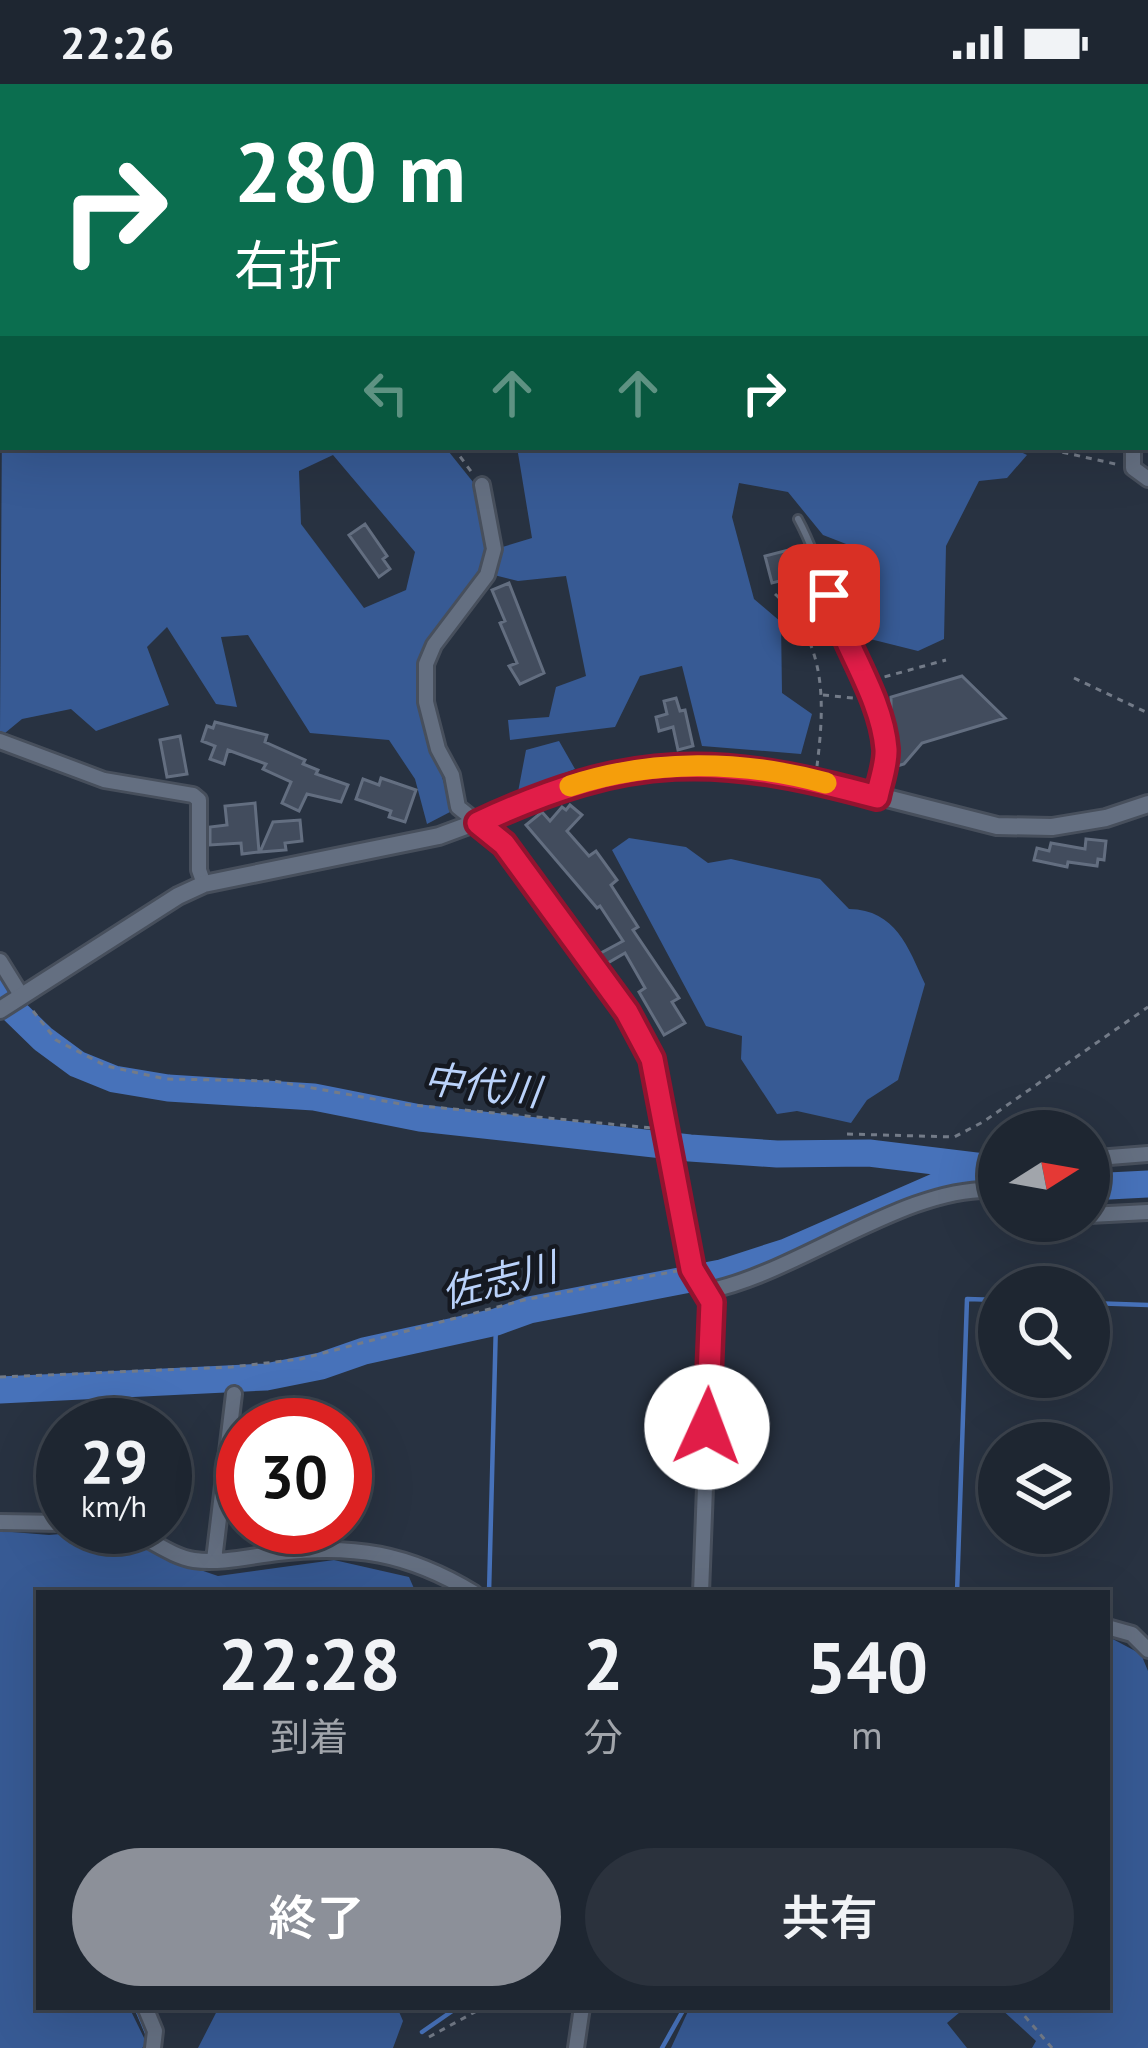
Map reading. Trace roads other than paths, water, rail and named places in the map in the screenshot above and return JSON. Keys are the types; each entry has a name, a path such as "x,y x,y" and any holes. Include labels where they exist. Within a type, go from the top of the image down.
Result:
{"street":[{"path":"1133,450 1133,468 1148,479"},
{"path":"482,485 494,549 487,575 434,645 426,664 426,702 458,807 504,844 627,1012 652,1059 692,1269 712,1302 701,1590"},
{"path":"0,741 104,780 193,795 199,800 199,870 204,884"},
{"path":"0,1010 204,884 439,836 601,776 663,765 727,766 816,780 997,826 1052,827 1106,818 1148,804"},
{"path":"0,961 20,995"},
{"path":"1110,1157 1148,1154"},
{"path":"707,1291 928,1201 978,1193"},
{"path":"1110,1214 1148,1212"},
{"path":"214,1560 234,1394"},
{"path":"0,1522 36,1523"},
{"path":"180,1554 191,1560 214,1560 326,1547 371,1550 468,1590"},
{"path":"1110,1628 1132,1634 1148,1650"},
{"path":"146,2010 155,2031 153,2048"},
{"path":"577,2048 582,2010"}],"lane":[{"path":"798,519 816,554 841,636 875,701 886,752 877,797"}],"waterway":[{"name":"中代川","path":"0,988 9,1006 43,1039 77,1064 114,1079 168,1088 314,1097 420,1118 690,1148 869,1153 978,1166"},
{"name":"佐志川","path":"0,1390 266,1377 321,1366 529,1310 721,1273 786,1252 953,1179 978,1173"},
{"name":"佐志川","path":"1110,1186 1148,1184"},
{"path":"957,1590 967,1299 978,1299"},
{"path":"1110,1304 1148,1305"},
{"path":"489,1590 496,1322"},
{"path":"137,2010 147,2033"},
{"path":"422,2032 454,2010"},
{"path":"662,2048 683,2010"}]}
